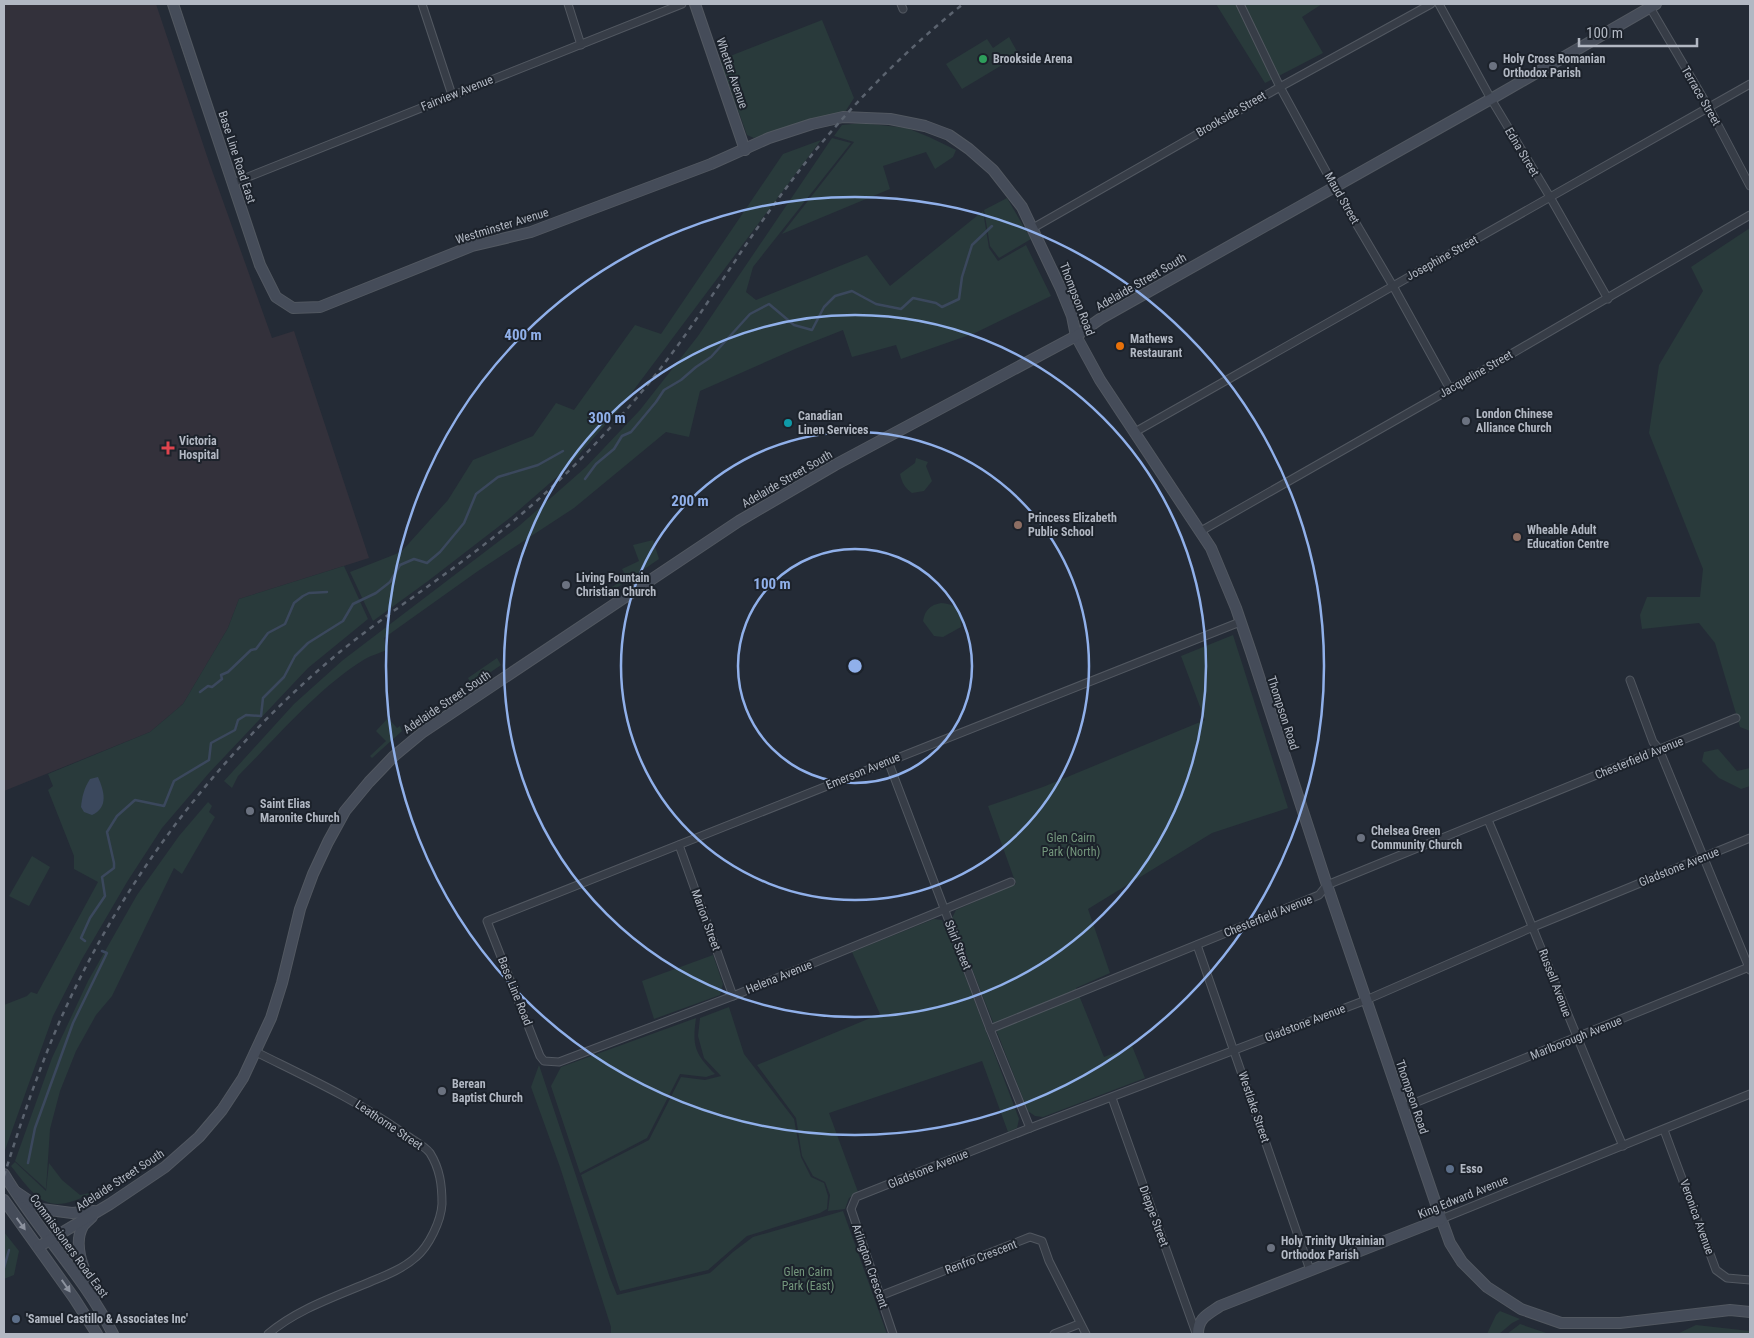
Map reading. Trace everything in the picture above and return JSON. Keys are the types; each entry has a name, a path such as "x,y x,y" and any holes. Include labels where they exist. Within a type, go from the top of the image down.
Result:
{"street":[{"name":"Base Line Road East","path":"173,4 260,265 276,297 293,308"},
{"path":"422,4 452,95"},
{"path":"568,4 581,45"},
{"name":"Fairview Avenue","path":"233,184 682,4"},
{"name":"Whetter Avenue","path":"695,4 745,150"},
{"name":"Maud Street","path":"1240,4 1280,87 1450,390"},
{"name":"Brookside Street","path":"1033,228 1280,87 1431,4"},
{"name":"Edna Street","path":"1439,4 1491,99 1608,298"},
{"name":"Adelaide Street South","path":"38,1247 48,1239 110,1204 166,1167 199,1137 222,1110 243,1078 271,1018 282,983 300,909 313,874 345,811 394,756 423,732 739,521 835,465 1076,336 1100,319 1491,99 1651,5"},
{"name":"Terrace Street","path":"1651,5 1750,186"},
{"name":"Josephine Street","path":"1135,432 1750,84"},
{"name":"Thompson Road","path":"745,150 769,138 812,124 843,117 884,118 925,126 949,135 969,149 993,170 1022,207 1061,289 1072,316 1076,336 1100,380 1201,532 1214,555 1240,622 1402,1108 1450,1243 1462,1262 1487,1287 1521,1309 1561,1324 1620,1322 1730,1310 1750,1312"},
{"name":"Westminster Avenue","path":"293,308 322,306 472,246 532,232 745,150"},
{"name":"Jacqueline Street","path":"1201,532 1450,390 1750,215"},
{"name":"Emerson Avenue","path":"487,921 1240,622"},
{"path":"1630,680 1653,742 1659,749 1750,968"},
{"name":"Chesterfield Avenue","path":"990,1030 1319,896 1327,884 1736,718"},
{"name":"Shirl Street","path":"888,761 990,1030 1030,1128"},
{"name":"Russell Avenue","path":"1488,820 1534,927 1576,1038 1623,1146"},
{"name":"Gladstone Avenue","path":"856,1197 1030,1128 1366,1000 1534,927 1750,838"},
{"name":"Marion Street","path":"680,845 733,996"},
{"name":"Helena Avenue","path":"544,1061 559,1062 733,996 1011,882"},
{"name":"Base Line Road","path":"487,921 540,1056 544,1061"},
{"name":"Westlake Street","path":"1197,945 1310,1270"},
{"name":"Marlborough Avenue","path":"1402,1108 1750,968"},
{"name":"Leathorne Street","path":"256,1052 342,1095 379,1116 415,1141 428,1151 436,1165 441,1177 442,1191 441,1215 434,1232 416,1257 390,1273 278,1325 268,1334"},
{"name":"King Edward Avenue","path":"1197,1334 1198,1324 1205,1316 1220,1306 1750,1094"},
{"name":"Dieppe Street","path":"1112,1098 1197,1334"},
{"name":"Veronica Avenue","path":"1664,1130 1716,1270 1728,1278 1750,1280"},
{"name":"Commissioners Road East","path":"4,1174 48,1239 74,1273 113,1334"},
{"path":"14,1190 42,1209 72,1213 97,1211"},
{"name":"Arlington Crescent","path":"856,1197 851,1209 893,1334"},
{"name":"Commissioners Road East","path":"4,1200 74,1298 97,1334"},
{"path":"97,1211 83,1226 79,1241 81,1260 101,1313"},
{"name":"Renfro Crescent","path":"880,1296 1030,1238 1042,1241 1049,1261 1079,1324 1086,1334"},
{"path":"1054,1334 1079,1324"}],"shaded area":[{"name":"Victoria Hospital","path":"4,4 156,4 209,162 272,338 294,331 369,558 239,599 228,628 183,704 150,732 4,791"}],"green space":[{"path":"1216,4 1322,4 1302,17 1323,53 1265,83"},
{"path":"822,20 854,98 845,112 814,118 754,138 747,135 720,60"},
{"name":"Brookside Arena","path":"1009,37 1019,55 962,89 946,64 987,39 993,48"},
{"path":"862,123 907,128 956,150 953,157 935,169 926,152 883,166 890,189 782,234 854,142 834,136 842,125"},
{"path":"832,138 851,143 753,267 746,292 756,300 867,255 890,286 983,211 989,248 998,261 1026,245 1051,296 975,333 901,359 896,345 852,357 843,330 700,391 689,437 666,432 574,508 478,571 384,638 387,650 365,659 348,670 315,698 238,776 232,788 224,781 294,704 343,660 519,526 586,467 640,410 698,336"},
{"path":"821,140 621,407 566,469 511,517 373,621 350,572 401,552 448,500 473,460 533,436 556,403 574,410 635,325 661,334 783,154"},
{"path":"1007,198 1031,239 999,258 990,246 984,210"},
{"path":"1750,228 1750,731 1740,727 1715,643 1699,623 1642,629 1640,615 1647,597 1700,597 1703,569 1649,433 1659,365 1703,291 1691,267"},
{"path":"916,458 928,462 926,466 932,481 924,491 912,493 904,485 900,474 915,463"},
{"path":"653,540 659,559 612,591 610,588 627,578 622,569 639,561 633,545"},
{"path":"344,566 368,619 308,668 209,773 162,828 127,882 82,959 53,1016 4,1153 4,1005 27,996 31,992 37,994 98,882 74,869 74,856 48,790 53,786 48,774 150,732 183,704 228,628 239,599"},
{"path":"941,603 951,605 957,609 961,621 961,627 943,637 934,636 923,621 929,609"},
{"name":"Glen Cairn Park (North)","path":"1233,635 1288,808 1212,833 1088,909 1110,973 1076,988 1104,1057 1132,1046 1145,1078 1043,1117 1035,1116 1028,1111 952,918 956,910 1016,884 988,806 1043,787 1205,720 1181,656"},
{"path":"497,658 501,665 472,685 468,678"},
{"path":"388,718 397,728 400,726 402,731 372,758 370,756 386,741 376,731"},
{"path":"1718,749 1737,771 1750,768 1750,786 1741,789 1719,778 1702,761 1704,752"},
{"path":"208,802 212,806 209,812 215,817 182,874 174,868 112,996 96,1015 76,1051 60,1091 50,1129 46,1189 15,1161 52,1058 88,981 137,895 179,836"},
{"path":"32,856 50,867 29,906 9,896"},
{"path":"934,919 942,920 956,952 1019,1119 1017,1128 1008,1132 982,1061 829,1113 858,1192 849,1198 845,1209 828,1211 830,1195 825,1182 813,1176 802,1156 796,1118 757,1065 880,1014 852,952"},
{"path":"713,955 723,984 720,995 654,1019 642,981"},
{"path":"729,1007 744,1054 794,1119 801,1157 811,1177 824,1183 828,1196 827,1209 820,1213 747,1236 708,1270 620,1291 581,1175 649,1140 681,1077 705,1080 721,1076 704,1058 698,1036 700,1018"},
{"path":"696,1018 694,1036 696,1049 703,1061 715,1074 706,1077 680,1074 647,1138 580,1173 551,1086 561,1067"},
{"name":"Glen Cairn Park (East)","path":"539,1065 617,1295 710,1273 753,1237 843,1211 887,1334 611,1334 611,1327 560,1167 531,1087"},
{"path":"15,1162 46,1191 49,1163 62,1180 80,1195 94,1192 66,1203 55,1204 46,1202 29,1189 11,1166"},
{"path":"4,1232 19,1251 14,1275 4,1279"},
{"path":"1500,1311 1520,1319 1499,1334 1487,1334 1496,1315"},
{"path":"1520,1324 1549,1334 1507,1334"},
{"path":"1696,1325 1750,1331 1750,1334 1677,1334"}],"water":[{"path":"98,777 104,798 101,808 92,815 84,812 81,807 82,800 90,779"}],"waterway":[{"path":"585,479 596,464 614,449 622,436 631,432 664,390 681,380 711,357 750,314 769,304 794,325 812,330 824,307 835,296 852,291 876,304 901,309 913,298 936,303 942,307 959,299 962,277 972,245 992,226"},
{"path":"85,941 81,938 90,918 105,896 102,877 114,868 107,832 117,816 135,800 164,806 174,781 209,760 211,743 235,730 238,720 246,715 261,716 263,698 284,677 295,656 308,643 343,621 353,604 376,593 390,582 400,565 414,559 427,563 440,552 464,523 476,494 498,477 538,465 563,451"},
{"path":"200,692 208,686 212,687 222,679 221,675 228,672 251,650 256,649 268,633 285,624 294,603 309,593 327,592"},
{"path":"28,1163 35,1128 73,1023 107,953 102,951"},
{"path":"4,1268 9,1250"}],"railway":[{"path":"4,1176 46,1055 87,964 115,914 180,818 217,773 297,689 341,651 521,515 566,474 594,445 631,404 664,363 695,321 763,220 815,151 885,74 963,4"}],"place":[{"name":"Brookside Arena","path":"983,59"},
{"name":"Holy Cross Romanian Orthodox Parish","path":"1493,66"},
{"name":"Mathews Restaurant","path":"1120,346"},
{"name":"London Chinese Alliance Church","path":"1466,421"},
{"name":"Canadian Linen Services","path":"788,423"},
{"name":"Victoria Hospital","path":"168,448"},
{"name":"Princess Elizabeth Public School","path":"1018,525"},
{"name":"Wheable Adult Education Centre","path":"1517,537"},
{"name":"Living Fountain Christian Church","path":"566,585"},
{"name":"Saint Elias Maronite Church","path":"250,811"},
{"name":"Chelsea Green Community Church","path":"1361,838"},
{"name":"Berean Baptist Church","path":"442,1091"},
{"name":"Esso","path":"1450,1169"},
{"name":"Holy Trinity Ukrainian Orthodox Parish","path":"1271,1248"},
{"name":"'Samuel Castillo & Associates Inc'","path":"16,1319"}]}
